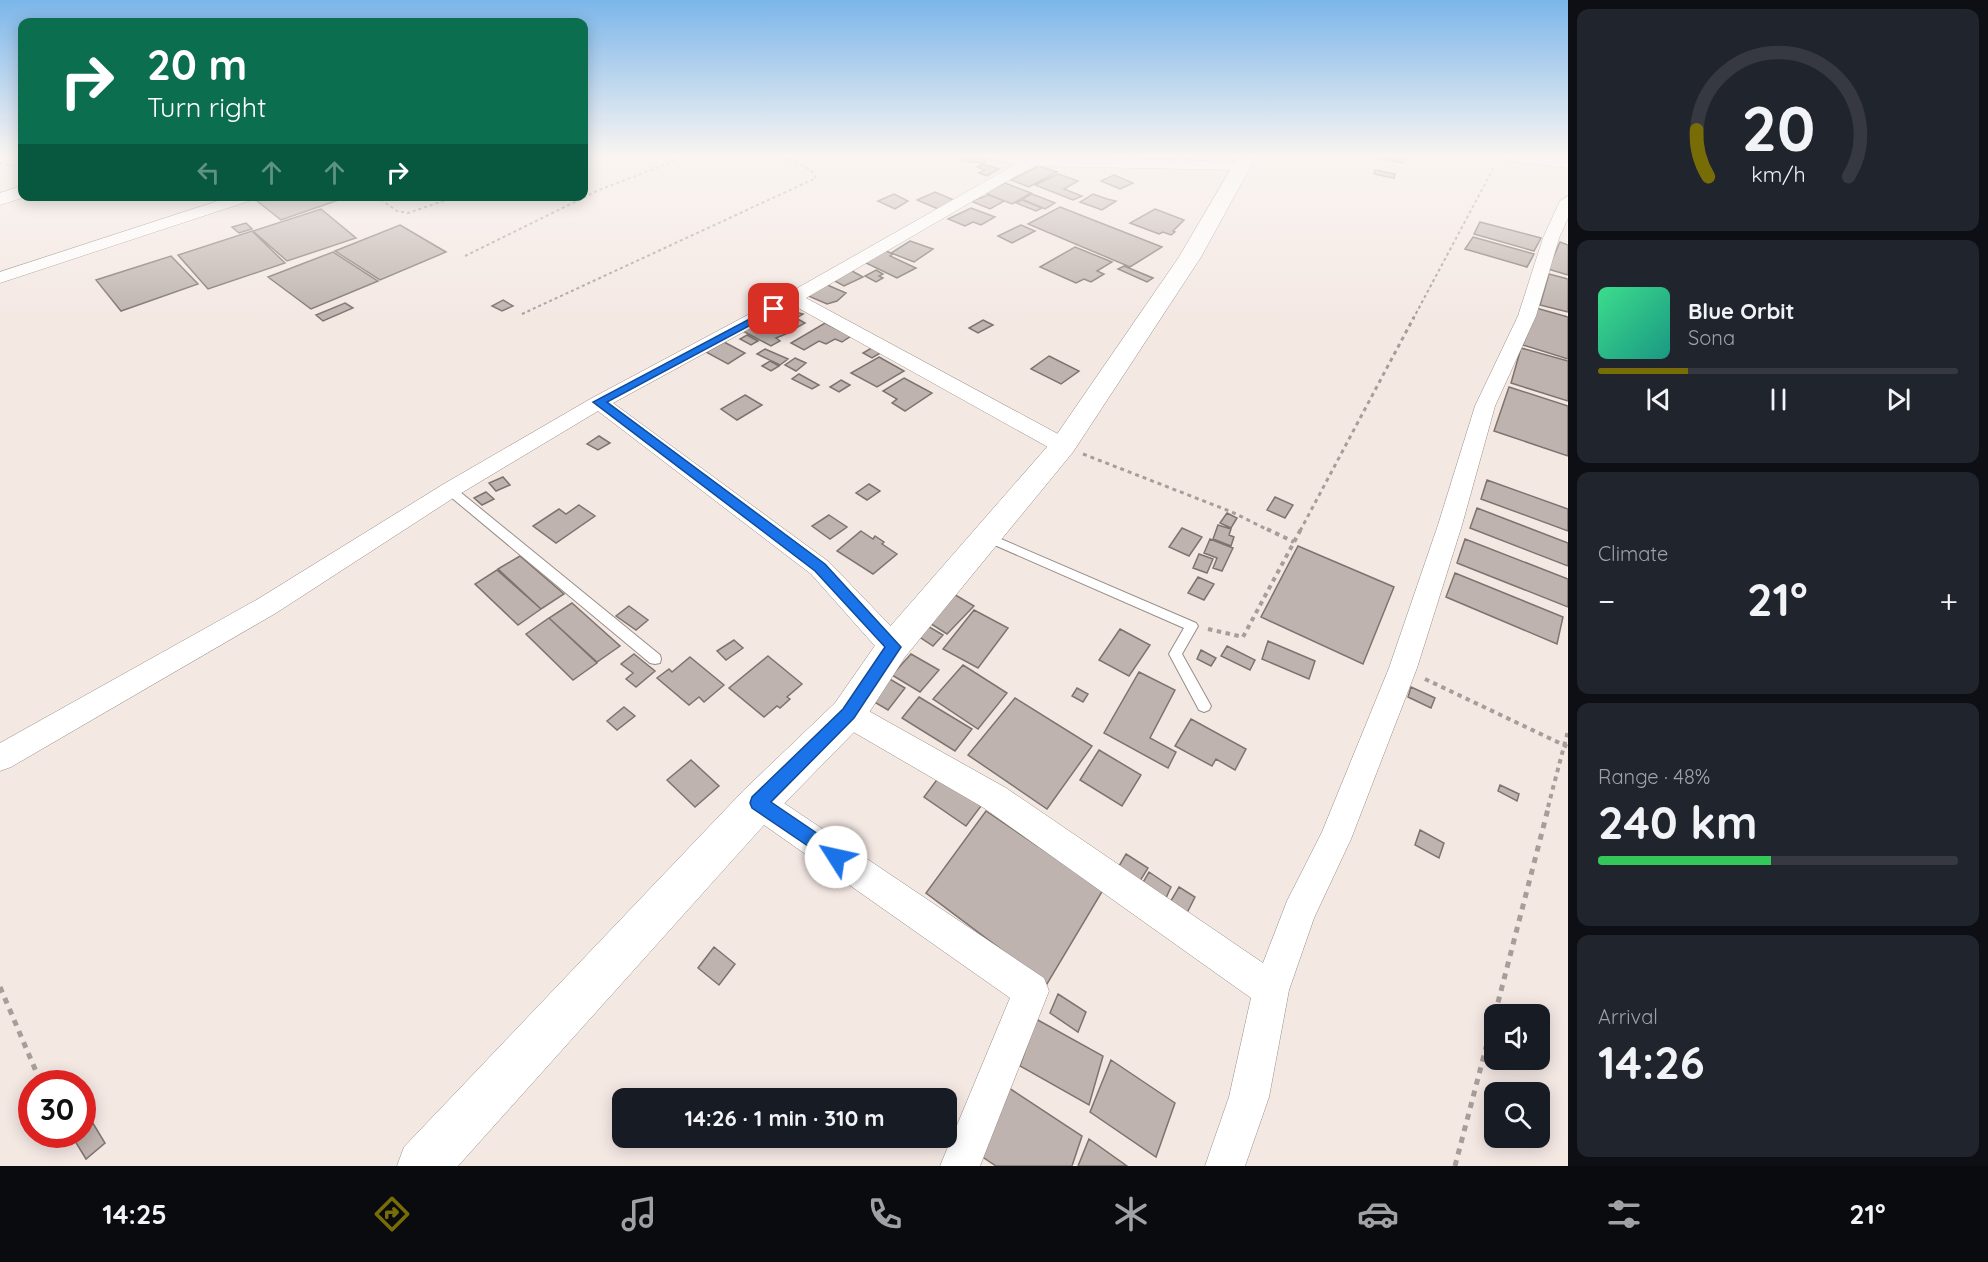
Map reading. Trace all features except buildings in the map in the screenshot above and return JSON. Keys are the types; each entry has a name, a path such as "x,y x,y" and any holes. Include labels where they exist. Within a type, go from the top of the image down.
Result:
{"street":[{"path":"0,278 209,209"},
{"path":"0,758 267,606 450,490 599,402 793,298 947,209"},
{"path":"423,1166 758,803 848,714 893,647 1063,446 1190,257 1216,209"},
{"path":"1224,1166 1249,1097 1271,990 1299,913 1335,839 1402,668 1450,525 1485,406 1527,316 1551,238 1564,209"},
{"path":"793,298 1063,446"},
{"path":"599,402 820,568 893,647"},
{"path":"848,714 995,798 1271,990"},
{"path":"758,803 1031,991 960,1166"}],"lane":[{"path":"450,490 655,659"},
{"path":"987,537 1192,626 1175,654 1204,706"}],"path":[{"path":"395,209 408,213 419,209"},
{"path":"465,256 560,209"},
{"path":"522,314 748,209"},
{"path":"1192,626 1244,637 1471,209"},
{"path":"1063,446 1232,512 1294,542"},
{"path":"1402,668 1566,746"},
{"path":"1497,1004 1566,746 1568,731"},
{"path":"0,987 35,1070"},
{"path":"1455,1166 1484,1054"}],"route":[{"path":"774,309 599,402 820,568 893,647 848,714 758,803 836,857"}]}
